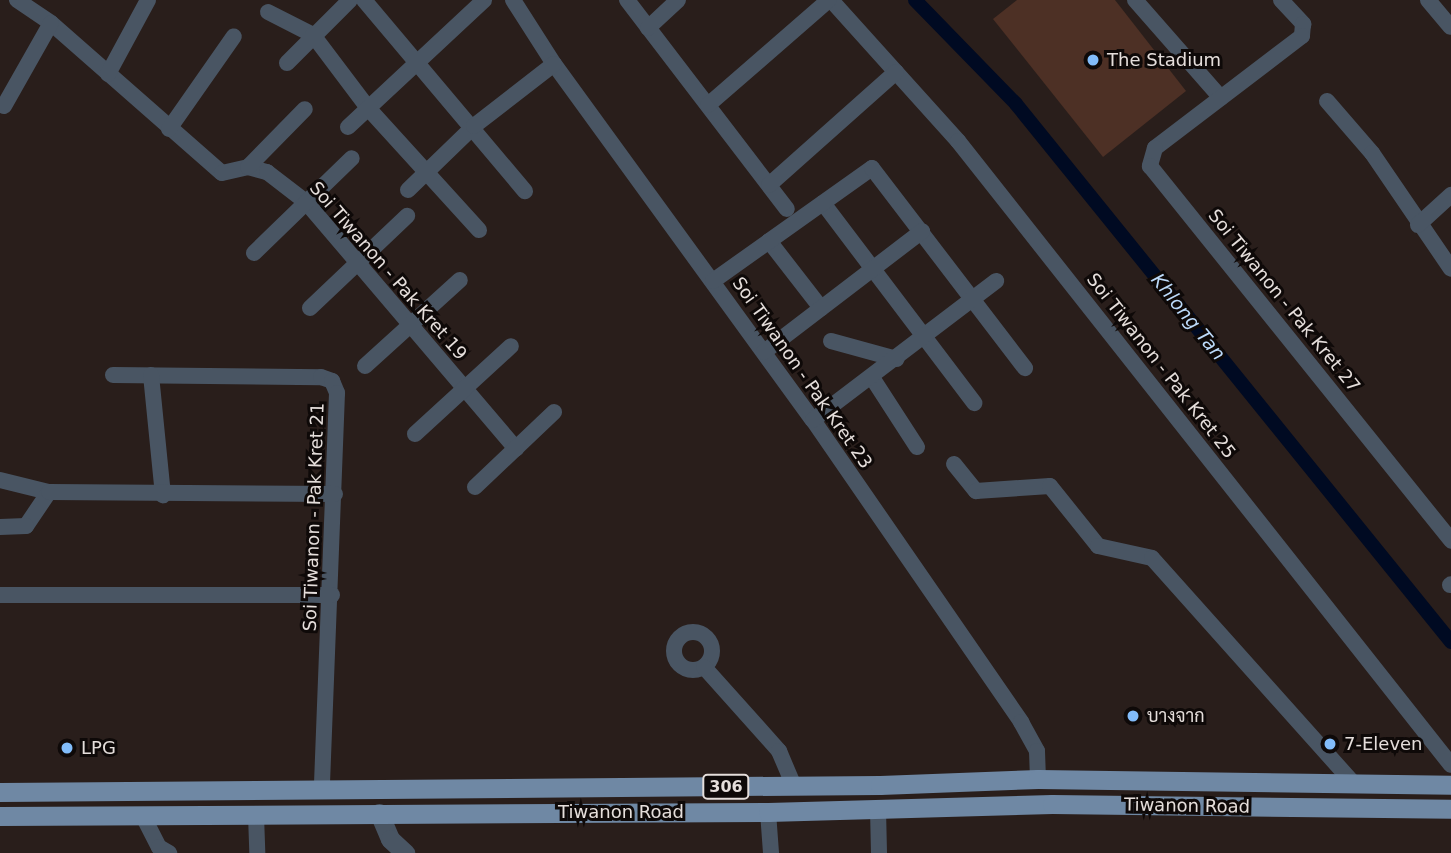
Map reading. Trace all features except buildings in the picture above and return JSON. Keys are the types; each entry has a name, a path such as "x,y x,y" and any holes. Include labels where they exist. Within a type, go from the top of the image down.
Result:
{"main road":[{"name":"Tiwanon Road","path":"0,792 794,786 1038,779 1451,785"},
{"path":"377,790 379,813"},
{"name":"Tiwanon Road","path":"0,816 768,812 1052,804 1451,808"}],"street":[{"name":"Soi Tiwanon - Pak Kret 19","path":"17,0 40,6 51,23 222,173 248,167 267,172 306,202 516,449"},
{"path":"108,74 148,0"},
{"path":"287,64 350,0"},
{"path":"364,0 474,126 525,191"},
{"path":"348,127 484,0"},
{"name":"Soi Tiwanon - Pak Kret 23","path":"513,0 554,64 813,420 1021,723 1037,751 1038,779"},
{"path":"627,0 788,209"},
{"path":"648,28 678,0"},
{"path":"708,105 830,0"},
{"name":"Soi Tiwanon - Pak Kret 25","path":"830,0 958,141 1451,765"},
{"path":"1135,0 1221,98 1302,36 1303,24 1282,0"},
{"path":"1428,0 1451,27"},
{"path":"268,12 313,36 368,108 479,230"},
{"path":"4,106 51,23"},
{"path":"169,129 234,36"},
{"path":"408,190 474,126 554,64"},
{"path":"769,184 896,72"},
{"name":"Soi Tiwanon - Pak Kret 27","path":"1221,98 1155,148 1150,166 1451,541"},
{"path":"1327,101 1372,153 1418,225 1451,269"},
{"path":"248,167 305,109"},
{"path":"254,253 352,158"},
{"path":"713,281 872,168 1025,368"},
{"path":"1418,225 1451,195"},
{"path":"823,203 974,403"},
{"path":"310,308 407,216"},
{"path":"764,352 922,231"},
{"path":"769,241 821,308"},
{"path":"365,366 460,280"},
{"path":"813,420 873,379 996,281"},
{"path":"831,341 897,359"},
{"path":"415,434 511,346"},
{"name":"Soi Tiwanon - Pak Kret 21","path":"113,374 321,377 331,381 337,393 331,595 321,791"},
{"path":"152,375 163,495"},
{"path":"873,379 917,447"},
{"path":"475,487 554,412"},
{"path":"954,464 976,491 1050,486 1098,546 1152,558 1354,784"},
{"path":"0,480 50,492 163,495 335,494"},
{"path":"0,527 26,526 50,492"},
{"path":"0,595 331,595"},
{"path":"704,667 779,751 794,786"},
{"path":"878,809 879,853"},
{"path":"768,812 771,853"},
{"path":"379,813 390,839 405,853"},
{"path":"256,815 257,853"},
{"path":"143,816 159,847 169,853"}],"shaded area":[{"name":"The Stadium","path":"1017,0 1115,0 1186,91 1103,157 993,19"}],"waterway":[{"name":"Khlong Tan","path":"915,0 1016,104 1451,642"}],"place":[{"name":"The Stadium","path":"1093,60"},
{"name":"บางจาก","path":"1133,716"},
{"name":"7-Eleven","path":"1330,744"},
{"name":"LPG","path":"67,748"}]}
